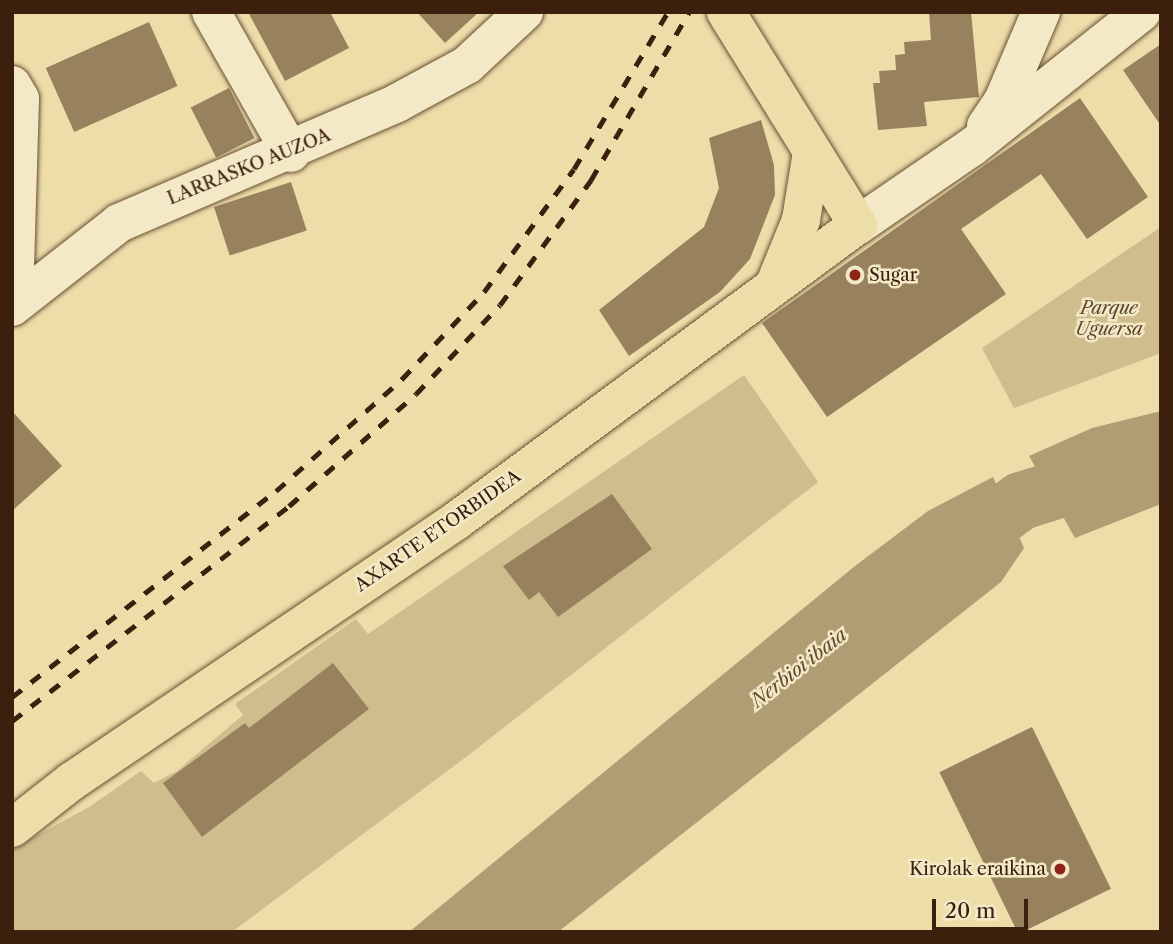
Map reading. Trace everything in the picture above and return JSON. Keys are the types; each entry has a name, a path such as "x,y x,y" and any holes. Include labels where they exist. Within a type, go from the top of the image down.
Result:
{"main road":[{"path":"726,12 858,225"},
{"path":"775,284 801,220 811,152"},
{"name":"AXARTE ETORBIDEA","path":"12,828 72,781 456,521 858,225"}],"street":[{"path":"211,12 291,153"},
{"name":"LARRASKO AUZOA","path":"13,306 119,223 168,198 291,153 467,65 524,12"},
{"path":"1042,12 1050,34 1065,51 1090,52"},
{"path":"972,147 1003,101 1042,12"},
{"path":"858,225 972,147 1142,12"},
{"path":"12,85 19,99 13,306"}],"green space":[{"name":"Parque Uguersa","path":"1161,227 1161,353 1014,408 982,348"},
{"path":"744,375 818,482 470,754 232,932 12,932 12,849 89,807 141,771 154,783 177,771 243,715 235,704 356,619 368,634"}],"water":[{"path":"1161,411 1161,504 1075,538 1029,456 1092,428"},
{"path":"993,477 1024,548 1001,582 558,932 409,932 855,566 928,511"}],"building":[{"path":"248,12 330,12 349,48 285,81"},
{"path":"417,12 479,12 445,43"},
{"path":"929,12 971,12 979,97 924,102 927,126 878,130 873,83 880,83 879,71 896,70 895,55 905,54 904,42 931,40"},
{"path":"149,22 177,86 74,132 46,68"},
{"path":"1161,44 1161,126 1123,70"},
{"path":"229,88 254,138 216,157 191,108"},
{"path":"1080,98 1148,197 1087,239 1041,174 961,229 1006,294 827,417 762,323"},
{"path":"761,120 774,165 775,195 750,259 720,292 629,356 599,310 704,227 719,188 709,138"},
{"path":"291,182 307,231 230,256 214,207"},
{"path":"12,411 62,466 12,511"},
{"path":"612,494 652,549 558,617 539,592 529,600 503,566"},
{"path":"333,663 369,709 202,837 163,783 245,723 249,728"},
{"path":"1032,727 1111,889 1017,932 939,772"}],"waterway":[{"name":"Nerbioi ibaia","path":"945,556 1021,501 1161,457"}],"railway":[{"path":"12,697 276,491 402,379 484,292 574,169 668,12"},
{"path":"12,721 289,506 416,394 500,305 591,180 689,12"}],"place":[{"name":"Sugar","path":"855,275"},
{"name":"Kirolak eraikina","path":"1060,869"}]}
